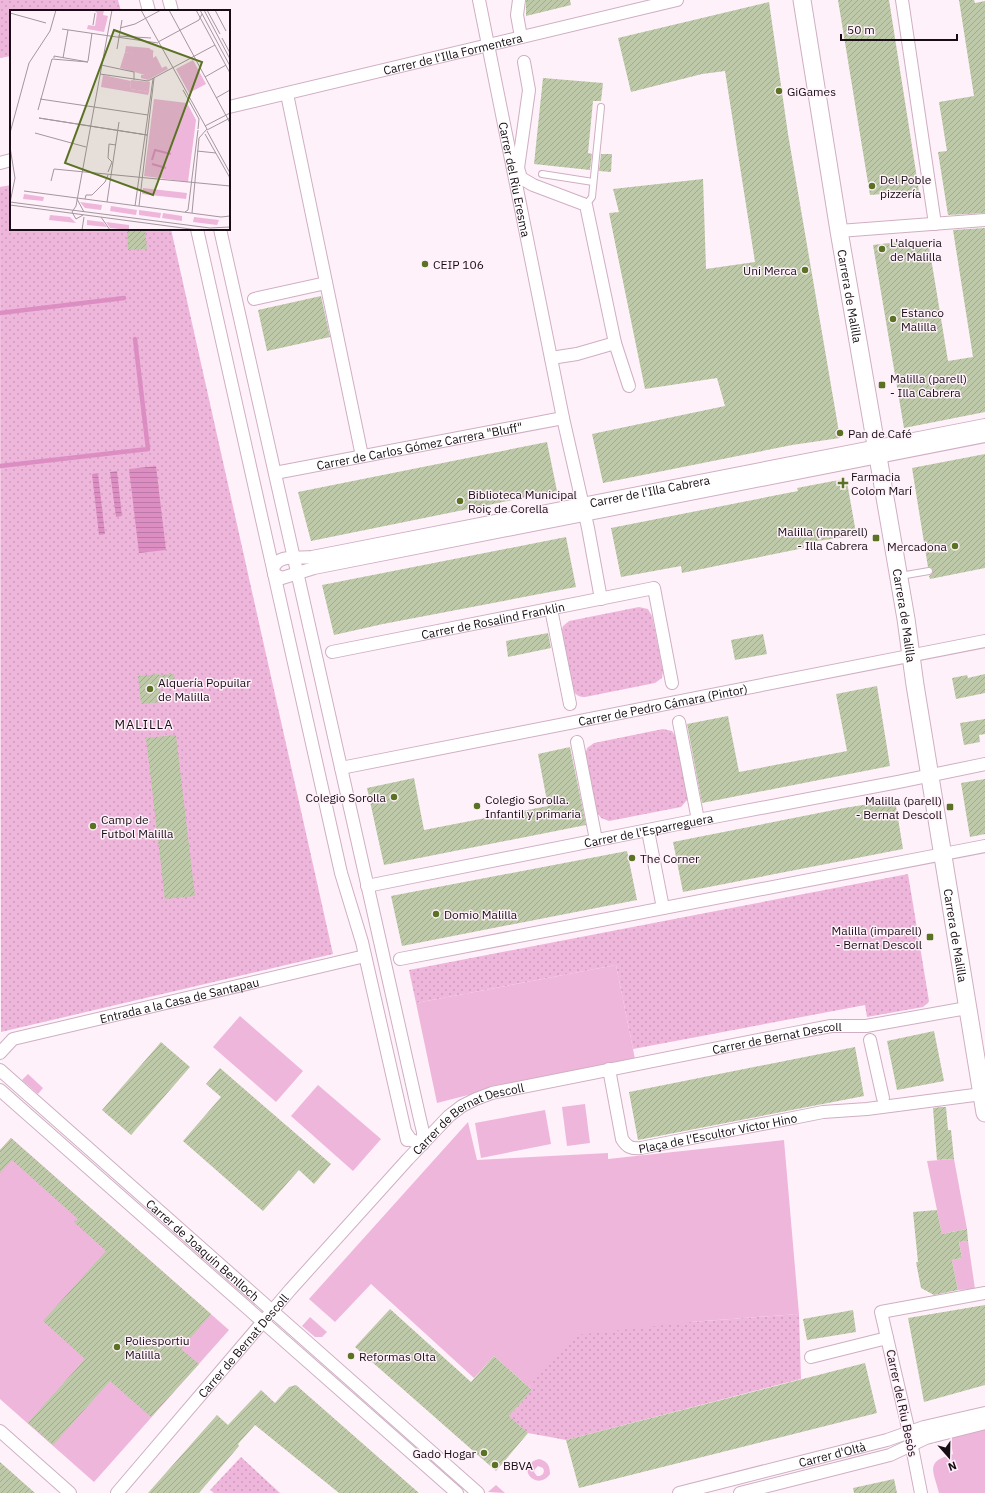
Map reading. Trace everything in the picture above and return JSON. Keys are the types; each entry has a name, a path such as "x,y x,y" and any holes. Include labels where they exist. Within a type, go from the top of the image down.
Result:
{"street":[{"path":"146,0 149,10"},
{"path":"169,0 172,10"},
{"name":"Carrer del Riu Eresma","path":"480,0 563,418 588,528 601,599"},
{"path":"519,0 517,15 521,37"},
{"name":"Carrer de l'Illa Formentera","path":"230,107 677,0"},
{"name":"Carrera de Malilla","path":"802,0 839,230 898,576 985,1113"},
{"path":"902,0 935,224"},
{"name":"Carrer del Riu Eresma","path":"524,62 529,90 518,168 522,178 533,185 586,205"},
{"path":"287,94 362,456"},
{"path":"0,162 10,160"},
{"path":"586,205 615,343 628,386"},
{"path":"839,230 985,220"},
{"path":"197,230 341,874 358,926 406,1133 408,1159"},
{"path":"220,230 419,1116 423,1144 411,1140 406,1133"},
{"path":"254,299 326,283"},
{"path":"551,358 577,354 615,343"},
{"name":"Carrer de Carlos Gómez Carrera \"Bluff\"","path":"275,473 563,418"},
{"name":"Carrer de l'Illa Cabrera","path":"877,452 985,425"},
{"name":"Carrer de l'Illa Cabrera","path":"583,509 314,568 297,572 282,578 273,572 274,564 282,558 312,557 583,509 877,452 985,436"},
{"name":"Carrer de Rosalind Franklin","path":"332,652 654,588 672,683"},
{"path":"551,609 570,704"},
{"name":"Carrer de Pedro Cámara (Pintor)","path":"341,768 985,641"},
{"path":"680,722 698,820"},
{"path":"577,742 596,840"},
{"name":"Carrer de l'Esparreguera","path":"367,886 698,820 890,784 985,764"},
{"path":"648,831 663,908"},
{"path":"400,959 985,846"},
{"name":"Entrada a la Casa de Santapau","path":"0,1053 13,1039 365,956"},
{"name":"Carrer de Bernat Descoll","path":"117,1493 290,1290 408,1159 449,1116 462,1106 492,1093 831,1026 866,1026 967,1008"},
{"path":"870,1040 885,1102 982,1094"},
{"name":"Carrer de Joaquín Benlloch","path":"0,1070 478,1493"},
{"name":"Plaça de l'Escultor Víctor Hino","path":"609,1070 622,1139 626,1145 632,1149 823,1112 885,1102"},
{"name":"Carrer de Joaquín Benlloch","path":"0,1090 457,1493"},
{"name":"Carrer del Riu Besòs","path":"921,1493 912,1445 881,1312 985,1293"},
{"path":"811,1357 888,1338"},
{"name":"Carrer d'Oltà","path":"679,1493 887,1440 924,1427 985,1413"},
{"name":"Carrer d'Oltà","path":"740,1493 890,1455 940,1434 985,1423"},
{"path":"0,1432 70,1493"}],"lane":[{"path":"586,205 592,197 601,108"},
{"path":"542,174 593,182"},
{"path":"898,576 928,571"}],"shaded area":[{"path":"0,0 118,0 121,10 10,10 10,56 0,58"},
{"path":"10,185 10,230 171,230 333,954 1,1032 0,187"},
{"path":"156,466 166,550 139,553 129,469"},
{"path":"117,471 122,516 116,517 110,472"},
{"path":"98,473 105,534 99,535 92,474"},
{"path":"639,607 648,609 652,616 663,671 662,678 655,683 585,697 577,695 574,692 561,633 563,626 569,621"},
{"path":"663,729 672,731 676,737 687,800 681,807 609,821 601,818 596,811 585,756 587,748 594,743"},
{"path":"908,874 929,1001 923,1007 867,1017 865,1005 633,1049 616,965 416,1003 409,970"},
{"path":"616,965 635,1059 511,1085 437,1103 416,1003"},
{"path":"240,1016 303,1071 276,1102 213,1047"},
{"path":"28,1074 43,1088 38,1094 22,1080"},
{"path":"318,1085 381,1139 353,1171 291,1116"},
{"path":"585,1104 590,1143 567,1146 562,1107"},
{"path":"545,1110 551,1144 481,1158 475,1123"},
{"path":"468,1122 477,1160 608,1153 608,1159 784,1140 799,1314 691,1322 539,1422 528,1433 509,1416 532,1390 494,1356 474,1378 371,1284 335,1322 309,1299"},
{"name":"Poliesportiu Malilla","path":"11,1138 229,1330 94,1482 0,1399 0,1150"},
{"path":"954,1159 967,1229 942,1234 946,1254 927,1161"},
{"path":"968,1241 975,1289 958,1290 952,1260 962,1258 959,1242"},
{"path":"799,1314 801,1379 566,1440 528,1433 509,1416 532,1390 531,1383 576,1335 691,1322"},
{"path":"310,1317 327,1332 322,1337 315,1337 302,1326"},
{"path":"985,1429 985,1493 939,1493 933,1468 938,1460 953,1454 950,1438"},
{"path":"241,1457 280,1493 214,1493 210,1490"},
{"path":"539,1459 544,1461 549,1466 550,1474 545,1479 539,1481 534,1479 528,1472 528,1467 531,1462","holes":["538,1466 543,1468 543,1474 537,1476 534,1472 535,1469"]},
{"path":"496,1485 505,1493 488,1492"}],"building":[{"path":"526,0 570,0 571,5 526,16"},
{"path":"838,0 889,0 919,191 870,195"},
{"path":"959,0 974,0 975,3 985,1 985,213 948,215 938,152 947,151 939,102 974,96"},
{"path":"769,2 788,134 840,438 792,445 603,483 592,434 725,406 717,378 645,389 609,213 619,212 613,189 703,179 706,269 755,262 725,71 702,74 631,92 618,38"},
{"path":"543,78 603,83 601,101 593,101 588,153 592,154 590,170 534,164"},
{"path":"601,154 612,154 611,172 599,171"},
{"path":"985,228 985,412 904,428 873,245 914,240 928,240 948,361 973,357 953,230"},
{"path":"127,230 145,230 147,249 128,250"},
{"path":"321,296 330,337 267,351 258,310"},
{"path":"547,442 557,491 311,541 298,492"},
{"path":"985,454 985,568 930,579 929,576 933,571 932,568 928,567 912,468"},
{"path":"844,479 844,482 847,482 856,533 853,533 853,536 803,543 804,548 682,573 681,566 621,577 611,528 798,491 797,488"},
{"path":"566,537 576,587 383,624 334,635 322,585"},
{"path":"548,633 551,648 508,657 506,641"},
{"path":"763,634 767,654 735,660 731,640"},
{"name":"Alquería Popuilar de Malilla","path":"174,674 175,686 160,688 162,702 141,704 138,676"},
{"path":"985,674 985,693 956,699 952,678 967,675 968,678"},
{"path":"877,686 890,766 702,803 687,724 728,716 739,772 847,751 836,694"},
{"path":"985,719 985,734 979,735 980,742 964,745 960,723"},
{"path":"176,735 195,896 165,899 146,738"},
{"name":"Colegio Sorolla","path":"570,747 586,825 384,865 367,788 414,778 424,830 548,806 538,754"},
{"path":"985,779 985,834 970,837 961,783"},
{"path":"895,800 903,849 683,892 673,842 844,808"},
{"path":"627,851 637,900 402,946 391,896"},
{"path":"934,1031 944,1081 897,1090 887,1041"},
{"path":"161,1042 190,1067 131,1135 102,1110"},
{"path":"855,1047 864,1096 638,1140 629,1092"},
{"path":"220,1068 331,1164 314,1184 299,1170 263,1211 183,1141 221,1097 206,1084"},
{"path":"946,1107 948,1130 951,1130 954,1159 937,1160 933,1108"},
{"name":"Poliesportiu Malilla","path":"11,1138 211,1314 181,1349 199,1364 151,1417 110,1381 53,1445 28,1423 85,1359 43,1321 106,1251 74,1222 78,1219 12,1160 0,1173 0,1150"},
{"path":"937,1210 942,1234 967,1229 968,1241 959,1242 962,1258 952,1260 958,1290 934,1295 921,1288 916,1262 918,1262 913,1212"},
{"path":"985,1305 985,1385 924,1402 908,1318"},
{"path":"390,1309 471,1382 494,1356 532,1390 509,1416 528,1433 496,1471 355,1347"},
{"path":"853,1310 856,1332 807,1340 803,1319"},
{"path":"865,1363 877,1413 579,1488 566,1440"},
{"path":"296,1385 419,1493 339,1493 255,1425 199,1493 148,1493 217,1415 228,1425 261,1390 275,1403 289,1387"},
{"path":"0,1462 35,1493 0,1493"},
{"path":"894,1479 897,1493 854,1493 853,1488"}],"waterway":[{"path":"0,313 124,298"},
{"path":"0,466 148,449 135,339"}],"place":[{"name":"GiGames","path":"779,91"},
{"name":"Del Poble pizzería","path":"872,186"},
{"name":"L'alqueria de Malilla","path":"882,249"},
{"name":"CEIP 106","path":"425,264"},
{"name":"Uni Merca","path":"805,270"},
{"name":"Estanco Malilla","path":"893,319"},
{"name":"Malilla (parell) - Illa Cabrera","path":"882,385"},
{"name":"Pan de Café","path":"840,433"},
{"name":"Farmacia Colom Marí","path":"843,483"},
{"name":"Biblioteca Municipal Roiç de Corella","path":"460,501"},
{"name":"Malilla (imparell) - Illa Cabrera","path":"876,538"},
{"name":"Mercadona","path":"955,546"},
{"name":"Alquería Popuilar de Malilla","path":"150,689"},
{"name":"Colegio Sorolla","path":"394,797"},
{"name":"Colegio Sorolla. Infantil y primaria","path":"477,806"},
{"name":"Malilla (parell) - Bernat Descoll","path":"950,807"},
{"name":"Camp de Futbol Malilla","path":"93,826"},
{"name":"The Corner","path":"632,858"},
{"name":"Domio Malilla","path":"436,914"},
{"name":"Malilla (imparell) - Bernat Descoll","path":"930,937"},
{"name":"Poliesportiu Malilla","path":"117,1347"},
{"name":"Reformas Olta","path":"351,1356"},
{"name":"Gado Hogar","path":"484,1453"},
{"name":"BBVA","path":"495,1465"}],"district":[{"name":"MALILLA","path":"144,724"}]}
